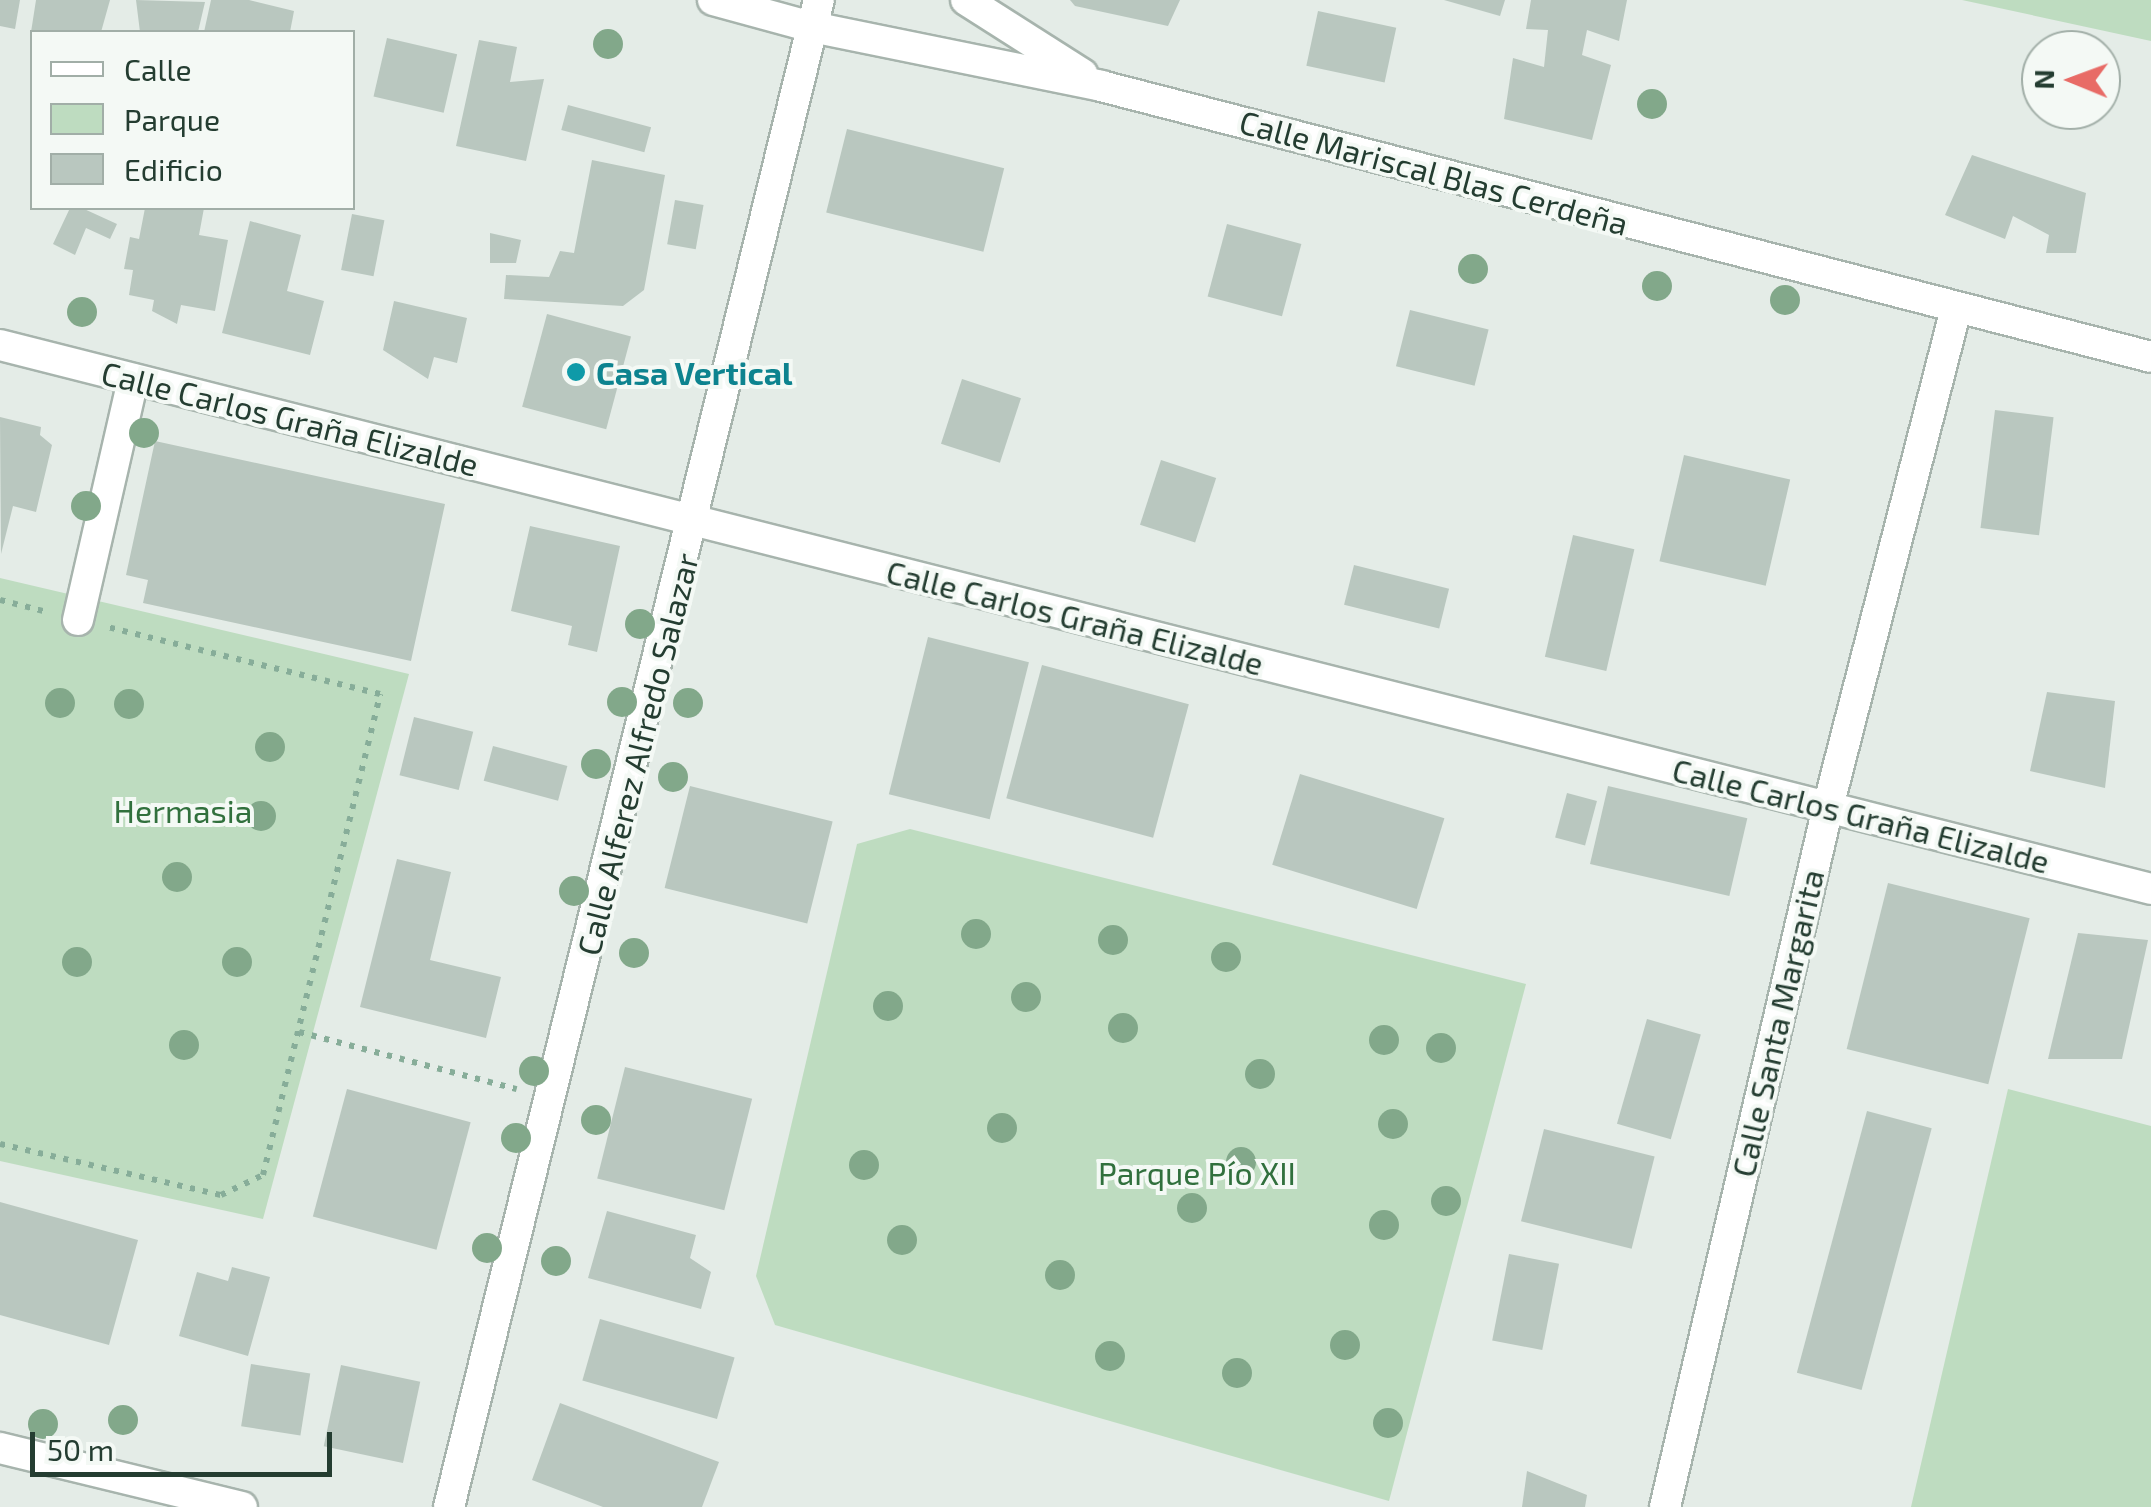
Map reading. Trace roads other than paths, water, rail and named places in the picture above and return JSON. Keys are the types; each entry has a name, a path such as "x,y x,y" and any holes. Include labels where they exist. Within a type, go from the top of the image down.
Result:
{"street":[{"path":"966,0 989,19 1102,86"},
{"name":"Calle Mariscal Blas Cerdeña","path":"719,1 816,13 2151,357"},
{"name":"Calle Alferez Alfredo Salazar","path":"448,1507 552,1098 816,13"},
{"name":"Calle Santa Margarita","path":"1665,1507 1828,807 1956,308"},
{"name":"Calle Carlos Graña Elizalde","path":"0,345 2151,888"},
{"path":"78,620 133,378"},
{"path":"0,1448 242,1507"}],"place":[{"name":"Casa Vertical","path":"576,372"}],"park label":[{"name":"Hermasia","path":"183,810"},
{"name":"Parque Pío XII","path":"1197,1172"}]}
